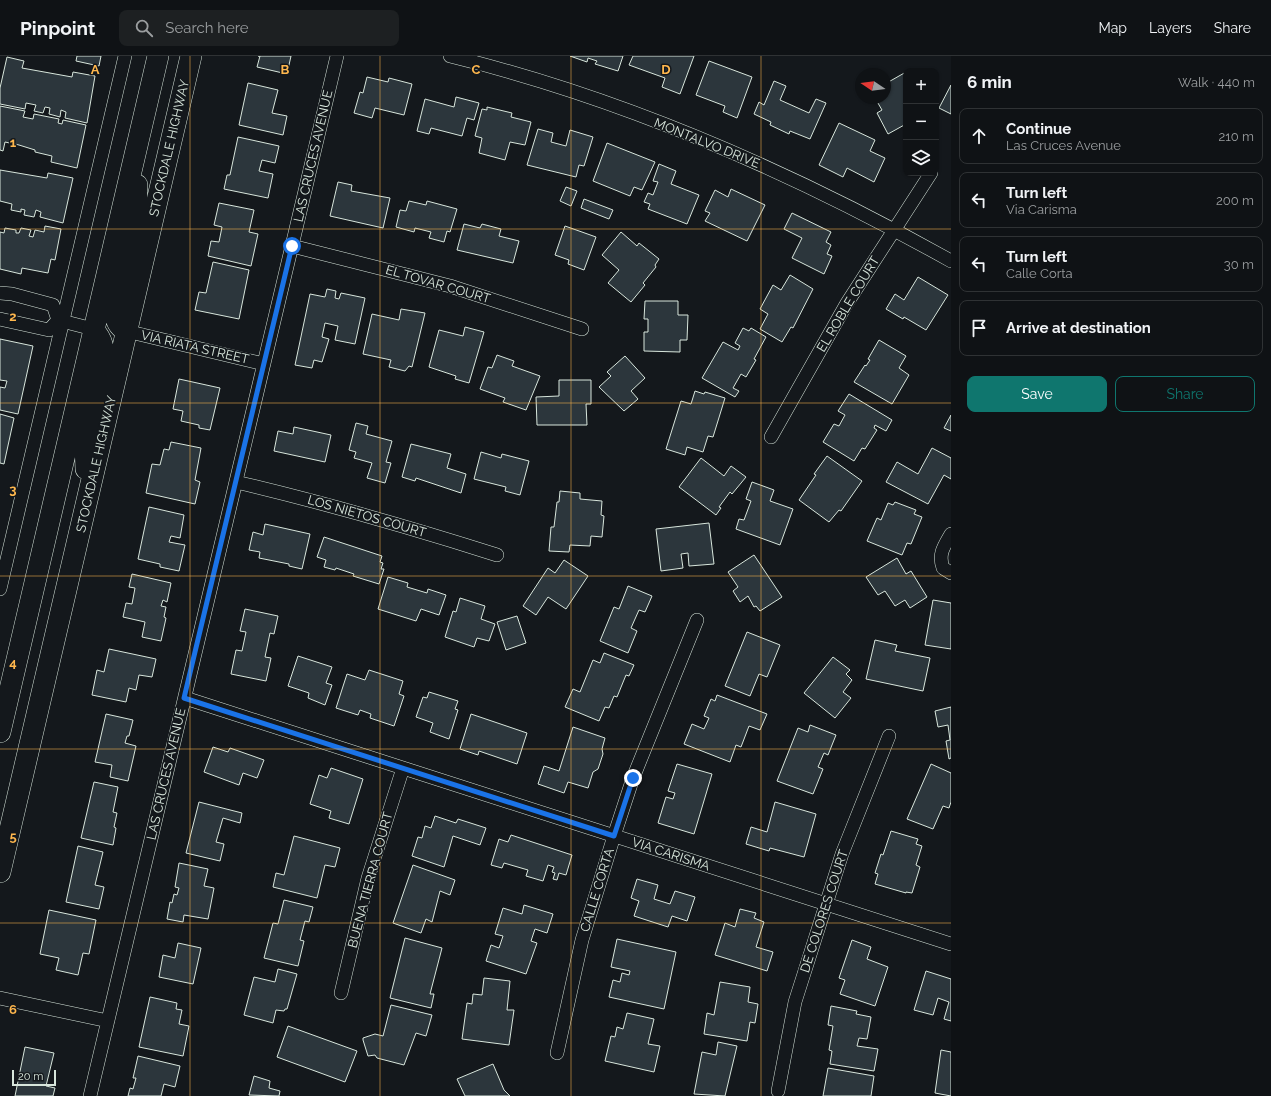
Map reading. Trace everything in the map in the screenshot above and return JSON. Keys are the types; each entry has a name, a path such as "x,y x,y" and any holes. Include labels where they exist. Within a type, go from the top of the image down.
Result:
{"main road":[{"path":"0,732 158,56"},
{"name":"STOCKDALE HIGHWAY","path":"0,872 191,56"},
{"path":"126,331 120,327 116,321 115,312 138,200 134,160"},
{"path":"88,500 85,445 104,352 100,337 93,329"}],"street":[{"path":"0,589 60,321 125,56"},
{"name":"LAS CRUCES AVENUE","path":"90,1096 337,56"},
{"name":"MONTALVO DRIVE","path":"450,56 533,79 658,122 737,154 801,183 894,229 951,261"},
{"name":"EL ROBLE COURT","path":"771,437 847,303 930,176"},
{"name":"EL TOVAR COURT","path":"292,246 450,286 582,329"},
{"path":"0,293 12,294 53,305 60,321"},
{"path":"0,318 48,330 60,321"},
{"path":"60,321 93,329"},
{"name":"VIA RIATA STREET","path":"126,331 264,364"},
{"name":"LOS NIETOS COURT","path":"236,482 321,502 398,523 497,555"},
{"path":"951,534 941,550 940,560 943,568 951,573"},
{"name":"CALLE CORTA","path":"557,1053 582,940 614,836 633,778 697,620"},
{"name":"VIA CARISMA","path":"184,698 951,944"},
{"name":"DE COLORES COURT","path":"778,1091 795,1002 842,854 889,736"},
{"name":"BUENA TIERRA COURT","path":"341,993 368,878 403,768"},
{"path":"0,998 108,1021"}],"building":[{"path":"77,56 101,56 99,66 76,61"},
{"path":"260,56 291,56 287,74 257,67"},
{"path":"570,56 623,56 618,71 595,64 597,61 588,58 587,62"},
{"path":"633,56 694,56 680,94 662,87 665,78 629,65"},
{"path":"7,57 24,61 22,68 72,77 73,72 95,76 87,123 65,118 66,112 61,110 60,117 49,114 50,108 45,107 43,113 34,111 36,105 26,103 25,109 0,104 0,88"},
{"path":"709,61 752,77 737,118 723,112 725,106 696,95"},
{"path":"903,74 903,126 888,134 877,113 882,110 878,104 891,104 891,81"},
{"path":"367,77 388,82 389,78 412,84 404,115 375,108 372,118 354,113 360,92 363,93"},
{"path":"774,81 786,86 780,100 809,113 816,99 826,103 810,139 790,131 789,134 770,125 771,122 754,114 759,102 764,105"},
{"path":"248,83 278,90 272,113 287,116 283,135 239,125"},
{"path":"951,85 951,114 939,108"},
{"path":"456,97 479,103 474,120 467,118 462,136 431,128 429,134 417,131 425,99 454,107"},
{"path":"0,106 25,111 23,117 33,119 34,114 59,119 58,123 62,124 63,120 86,125 77,168 51,162 52,156 35,152 35,150 19,145 5,142 3,151 0,150"},
{"path":"487,107 512,113 511,117 531,122 525,145 510,142 505,160 479,153 482,138 475,136 482,109 487,110"},
{"path":"839,123 875,140 870,151 885,158 874,182 847,168 843,177 819,165"},
{"path":"538,129 553,133 551,142 566,146 570,130 593,137 584,166 579,165 576,177 527,165"},
{"path":"238,137 279,146 275,163 262,160 259,171 273,174 268,198 224,189 227,175 230,175"},
{"path":"607,143 655,162 642,190 634,187 630,196 593,181"},
{"path":"659,164 676,171 671,184 699,195 687,224 648,209 650,204 644,202 648,193 653,195 658,182 653,181"},
{"path":"0,170 47,178 48,173 73,178 63,223 40,217 41,212 36,210 34,217 24,215 25,210 21,209 21,212 11,210 12,204 0,201"},
{"path":"338,182 352,185 351,191 390,198 383,228 330,216"},
{"path":"566,187 577,191 571,206 560,201"},
{"path":"731,189 765,205 747,241 705,221 710,213 705,211 715,190 728,197"},
{"path":"584,199 613,210 609,219 581,208"},
{"path":"409,201 426,205 427,201 457,209 450,232 447,231 444,242 429,238 431,232 415,228 414,232 396,227 400,210 406,211"},
{"path":"219,203 254,210 249,232 258,234 251,266 208,256 211,241 219,242 222,227 214,225"},
{"path":"792,213 831,232 826,242 831,245 827,254 832,256 824,274 792,258 802,238 784,229"},
{"path":"464,224 480,228 482,224 501,229 499,236 519,241 513,263 457,250"},
{"path":"45,226 61,229 55,260 51,259 48,273 22,268 21,274 0,269 0,232 4,233 5,228 16,230 16,233 19,233 21,228 31,230 29,236 33,237 35,230 44,232"},
{"path":"565,226 596,237 584,270 568,264 569,260 555,255"},
{"path":"621,232 637,246 639,243 659,259 655,265 656,267 643,283 645,285 631,302 608,283 619,270 602,255"},
{"path":"213,262 249,270 239,319 195,310 199,292 206,293"},
{"path":"790,275 813,289 793,328 791,327 782,342 760,329 768,314 760,309 773,285 781,290"},
{"path":"918,277 948,295 926,330 904,317 903,319 886,309 895,294 904,300"},
{"path":"327,289 336,291 335,298 339,299 341,293 365,298 355,344 335,340 338,326 325,323 322,337 329,339 322,362 314,360 312,368 295,365 310,294 325,297"},
{"path":"645,301 678,301 678,315 688,315 687,340 680,340 680,352 644,351 644,332 648,332 648,319 644,319"},
{"path":"401,309 425,313 412,367 409,366 405,371 389,367 391,360 363,354 372,314 399,320"},
{"path":"465,327 484,332 469,383 455,379 456,376 429,367 439,330 463,336"},
{"path":"743,328 749,331 751,328 766,337 754,359 756,360 746,377 741,374 733,388 739,391 735,397 702,378 723,342 738,350 740,346 735,343"},
{"path":"0,339 33,346 18,414 0,410 0,387 5,388 7,381 0,380"},
{"path":"879,340 906,356 899,368 909,375 892,404 854,382 870,360 868,359"},
{"path":"497,355 514,361 512,366 540,376 526,410 503,402 505,398 480,389 488,367 492,368"},
{"path":"625,356 645,378 631,391 638,399 624,411 599,387 611,376 607,372"},
{"path":"179,379 220,388 210,430 199,428 199,425 181,421 183,411 173,409"},
{"path":"559,380 591,380 591,404 586,404 587,425 537,425 536,397 559,396"},
{"path":"695,391 704,394 705,392 725,398 713,437 708,436 703,452 687,447 685,455 666,449 681,401 691,404"},
{"path":"849,394 892,420 886,431 875,425 874,428 877,430 865,449 862,448 854,461 823,442 834,424 839,426 845,415 838,411"},
{"path":"0,414 14,418 4,464 0,463"},
{"path":"951,415 951,431 944,428"},
{"path":"356,423 368,426 366,434 392,441 386,462 391,463 385,483 367,478 372,463 354,458 356,452 349,450"},
{"path":"294,427 331,435 325,462 274,451 278,431 293,434"},
{"path":"171,442 201,448 195,480 200,482 195,504 146,493 152,464 160,465 164,449 169,450"},
{"path":"411,444 451,454 447,468 466,474 461,493 416,478 415,481 402,477"},
{"path":"932,448 951,458 951,479 944,475 928,504 886,482 897,462 918,474"},
{"path":"481,452 501,458 502,454 529,461 520,495 505,491 506,487 474,479"},
{"path":"827,456 862,481 841,511 839,510 829,522 799,500 816,475 814,474"},
{"path":"701,458 724,476 731,466 746,477 732,494 730,492 719,507 721,508 716,515 679,487"},
{"path":"752,482 774,490 770,501 793,509 780,545 736,529 739,519 744,520 751,501 746,499"},
{"path":"560,491 580,493 580,499 602,501 601,515 604,516 602,537 591,536 590,546 570,545 569,552 549,551 551,527 554,527"},
{"path":"895,502 916,510 914,514 922,517 911,544 907,543 902,555 867,541 877,518 881,520 888,503 893,505"},
{"path":"149,507 184,515 180,538 171,536 169,542 185,545 179,571 160,567 160,564 138,559"},
{"path":"709,523 714,564 689,566 688,553 681,554 683,568 661,571 656,529"},
{"path":"265,524 310,534 302,569 289,566 289,564 259,558 260,552 249,550 253,532 263,535"},
{"path":"324,537 382,556 380,562 383,563 381,569 384,569 379,584 353,576 354,574 336,568 335,570 324,567 326,560 317,557"},
{"path":"754,555 782,597 760,611 756,606 754,607 748,596 740,602 733,591 738,587 728,572"},
{"path":"897,558 906,574 911,571 927,597 910,608 905,600 895,606 885,591 878,595 866,577"},
{"path":"564,560 588,576 566,609 548,597 536,615 523,606 548,568 555,573"},
{"path":"132,574 171,583 167,602 163,600 161,606 166,607 164,617 166,618 161,641 142,637 145,622 123,617 126,603 132,604 135,588 129,587"},
{"path":"388,577 408,583 407,587 427,593 428,589 446,595 439,615 421,609 416,621 378,609"},
{"path":"628,586 652,596 645,612 639,610 631,628 637,631 628,653 600,641 614,607 619,609"},
{"path":"460,598 485,606 481,619 495,624 489,641 477,638 474,647 445,637 453,611 456,612"},
{"path":"933,600 951,603 951,649 925,645"},
{"path":"245,609 278,616 274,634 270,633 265,657 271,658 266,681 231,674 236,650 242,651 246,632 240,631"},
{"path":"517,616 526,643 506,650 497,622"},
{"path":"747,632 780,645 767,677 759,674 750,696 725,686"},
{"path":"875,640 897,645 895,651 930,658 923,691 866,679"},
{"path":"109,649 156,659 152,677 139,675 136,690 129,688 126,702 92,695 97,670 104,672"},
{"path":"604,653 634,665 629,676 626,675 617,697 614,696 609,708 605,707 599,721 565,707 573,689 580,692 593,660 600,663"},
{"path":"298,656 332,667 326,683 332,685 325,705 308,698 309,693 288,686"},
{"path":"833,657 850,670 846,674 852,680 843,692 851,698 835,718 804,693"},
{"path":"369,670 403,681 399,694 404,696 394,726 370,718 371,714 360,710 358,715 336,708 347,674 365,680"},
{"path":"429,692 458,701 455,709 458,710 449,739 430,732 433,723 416,717 423,697 427,698"},
{"path":"717,695 767,714 760,730 749,726 741,747 736,745 730,762 684,744 692,724 704,729 709,718 704,716 711,699 715,701"},
{"path":"951,707 951,758 949,759 946,741 950,740 948,725 938,727 935,711"},
{"path":"106,714 133,720 129,736 127,736 125,743 136,746 128,781 110,777 112,765 95,762"},
{"path":"471,714 527,733 517,764 479,751 478,755 460,749"},
{"path":"810,725 836,735 828,755 824,753 818,767 823,769 813,794 777,781 798,728 808,732"},
{"path":"573,727 605,738 602,749 603,754 598,769 593,772 588,788 568,782 564,793 538,784 544,766 559,771"},
{"path":"213,747 228,752 230,748 264,760 257,778 243,773 239,785 204,772"},
{"path":"677,764 712,774 694,834 658,823 666,797 673,799 675,793 668,791"},
{"path":"931,764 951,773 951,802 949,808 943,806 933,829 907,819"},
{"path":"331,768 363,779 349,824 329,818 331,811 310,804 319,775 327,778"},
{"path":"94,782 118,787 113,812 117,813 114,827 116,828 113,845 81,838"},
{"path":"199,802 242,813 240,823 223,818 216,842 224,844 220,861 186,853"},
{"path":"775,802 816,814 804,857 770,848 769,851 746,844 751,827 767,832"},
{"path":"435,816 456,823 458,819 486,828 480,845 453,836 444,867 412,856 418,837 422,838 425,826 431,828"},
{"path":"891,831 918,839 916,844 922,846 916,865 920,867 912,893 906,893 875,884 878,874 875,873"},
{"path":"511,835 572,855 566,875 559,873 557,880 553,879 555,873 552,872 554,867 548,865 543,881 526,876 528,870 504,863 502,868 491,865 499,839 508,842"},
{"path":"294,836 340,848 335,867 325,865 317,898 273,887 276,873 284,875"},
{"path":"78,846 103,852 95,885 104,887 99,909 66,902"},
{"path":"179,863 208,869 204,886 214,888 208,919 184,915 183,922 167,919 170,902 172,903 174,894 177,895 179,888 175,887"},
{"path":"413,865 455,880 450,895 440,891 432,922 426,919 421,933 393,923"},
{"path":"637,879 658,885 654,899 670,904 675,891 695,897 687,921 672,916 668,927 634,916 639,901 631,898"},
{"path":"284,900 313,907 309,922 305,921 300,940 304,941 298,966 264,958 273,923 278,924"},
{"path":"524,905 553,914 547,933 535,929 531,941 537,943 526,974 486,961 491,945 499,948 503,936 495,934 503,908 522,914"},
{"path":"740,909 756,913 754,918 764,922 756,947 773,952 767,971 715,955 725,923 735,927"},
{"path":"49,910 96,920 89,954 83,953 78,975 56,970 59,958 40,954"},
{"path":"405,938 442,948 430,994 434,994 431,1008 390,998"},
{"path":"617,939 676,952 664,1009 609,997 613,980 620,982 622,973 629,975 630,971 611,967"},
{"path":"852,940 871,947 867,959 888,967 875,1006 840,994 845,980 839,978"},
{"path":"178,943 201,948 193,984 159,977 163,955 175,958"},
{"path":"278,969 297,974 287,1009 284,1011 276,1010 273,1023 244,1015 254,977 275,982"},
{"path":"926,971 951,979 951,1021 944,1019 949,1002 938,998 933,1015 914,1010"},
{"path":"484,978 510,981 507,1010 514,1010 509,1045 462,1039 467,1003 472,1004 473,994 482,995"},
{"path":"720,982 750,987 748,1002 758,1004 755,1023 750,1022 747,1041 704,1034 707,1013 714,1015"},
{"path":"150,997 177,1003 176,1009 182,1010 179,1024 189,1026 183,1056 139,1047"},
{"path":"391,1005 432,1015 426,1036 416,1033 404,1065 377,1058 375,1055 368,1056 363,1040 363,1038 375,1034 383,1036"},
{"path":"831,1006 857,1011 856,1014 871,1017 867,1039 859,1038 857,1046 878,1049 874,1071 830,1064 832,1051 829,1050 833,1026 828,1025"},
{"path":"627,1013 654,1019 648,1044 660,1046 654,1072 605,1061 611,1036 615,1037 617,1027 623,1029"},
{"path":"288,1026 357,1051 345,1082 277,1057"},
{"path":"718,1042 737,1046 725,1096 694,1094 702,1052 716,1055"},
{"path":"25,1047 54,1053 46,1086 55,1088 53,1096 15,1096"},
{"path":"941,1050 951,1052 951,1096 935,1093"},
{"path":"138,1056 180,1066 175,1087 164,1084 161,1096 128,1096 130,1088 133,1089 136,1078 133,1078"},
{"path":"493,1064 504,1090 510,1096 465,1096 457,1079"},
{"path":"828,1068 874,1076 871,1096 823,1096"},
{"path":"254,1076 270,1081 269,1088 280,1091 279,1096 249,1095"}],"route":[{"path":"292,246 184,698 614,836 633,778"}]}
